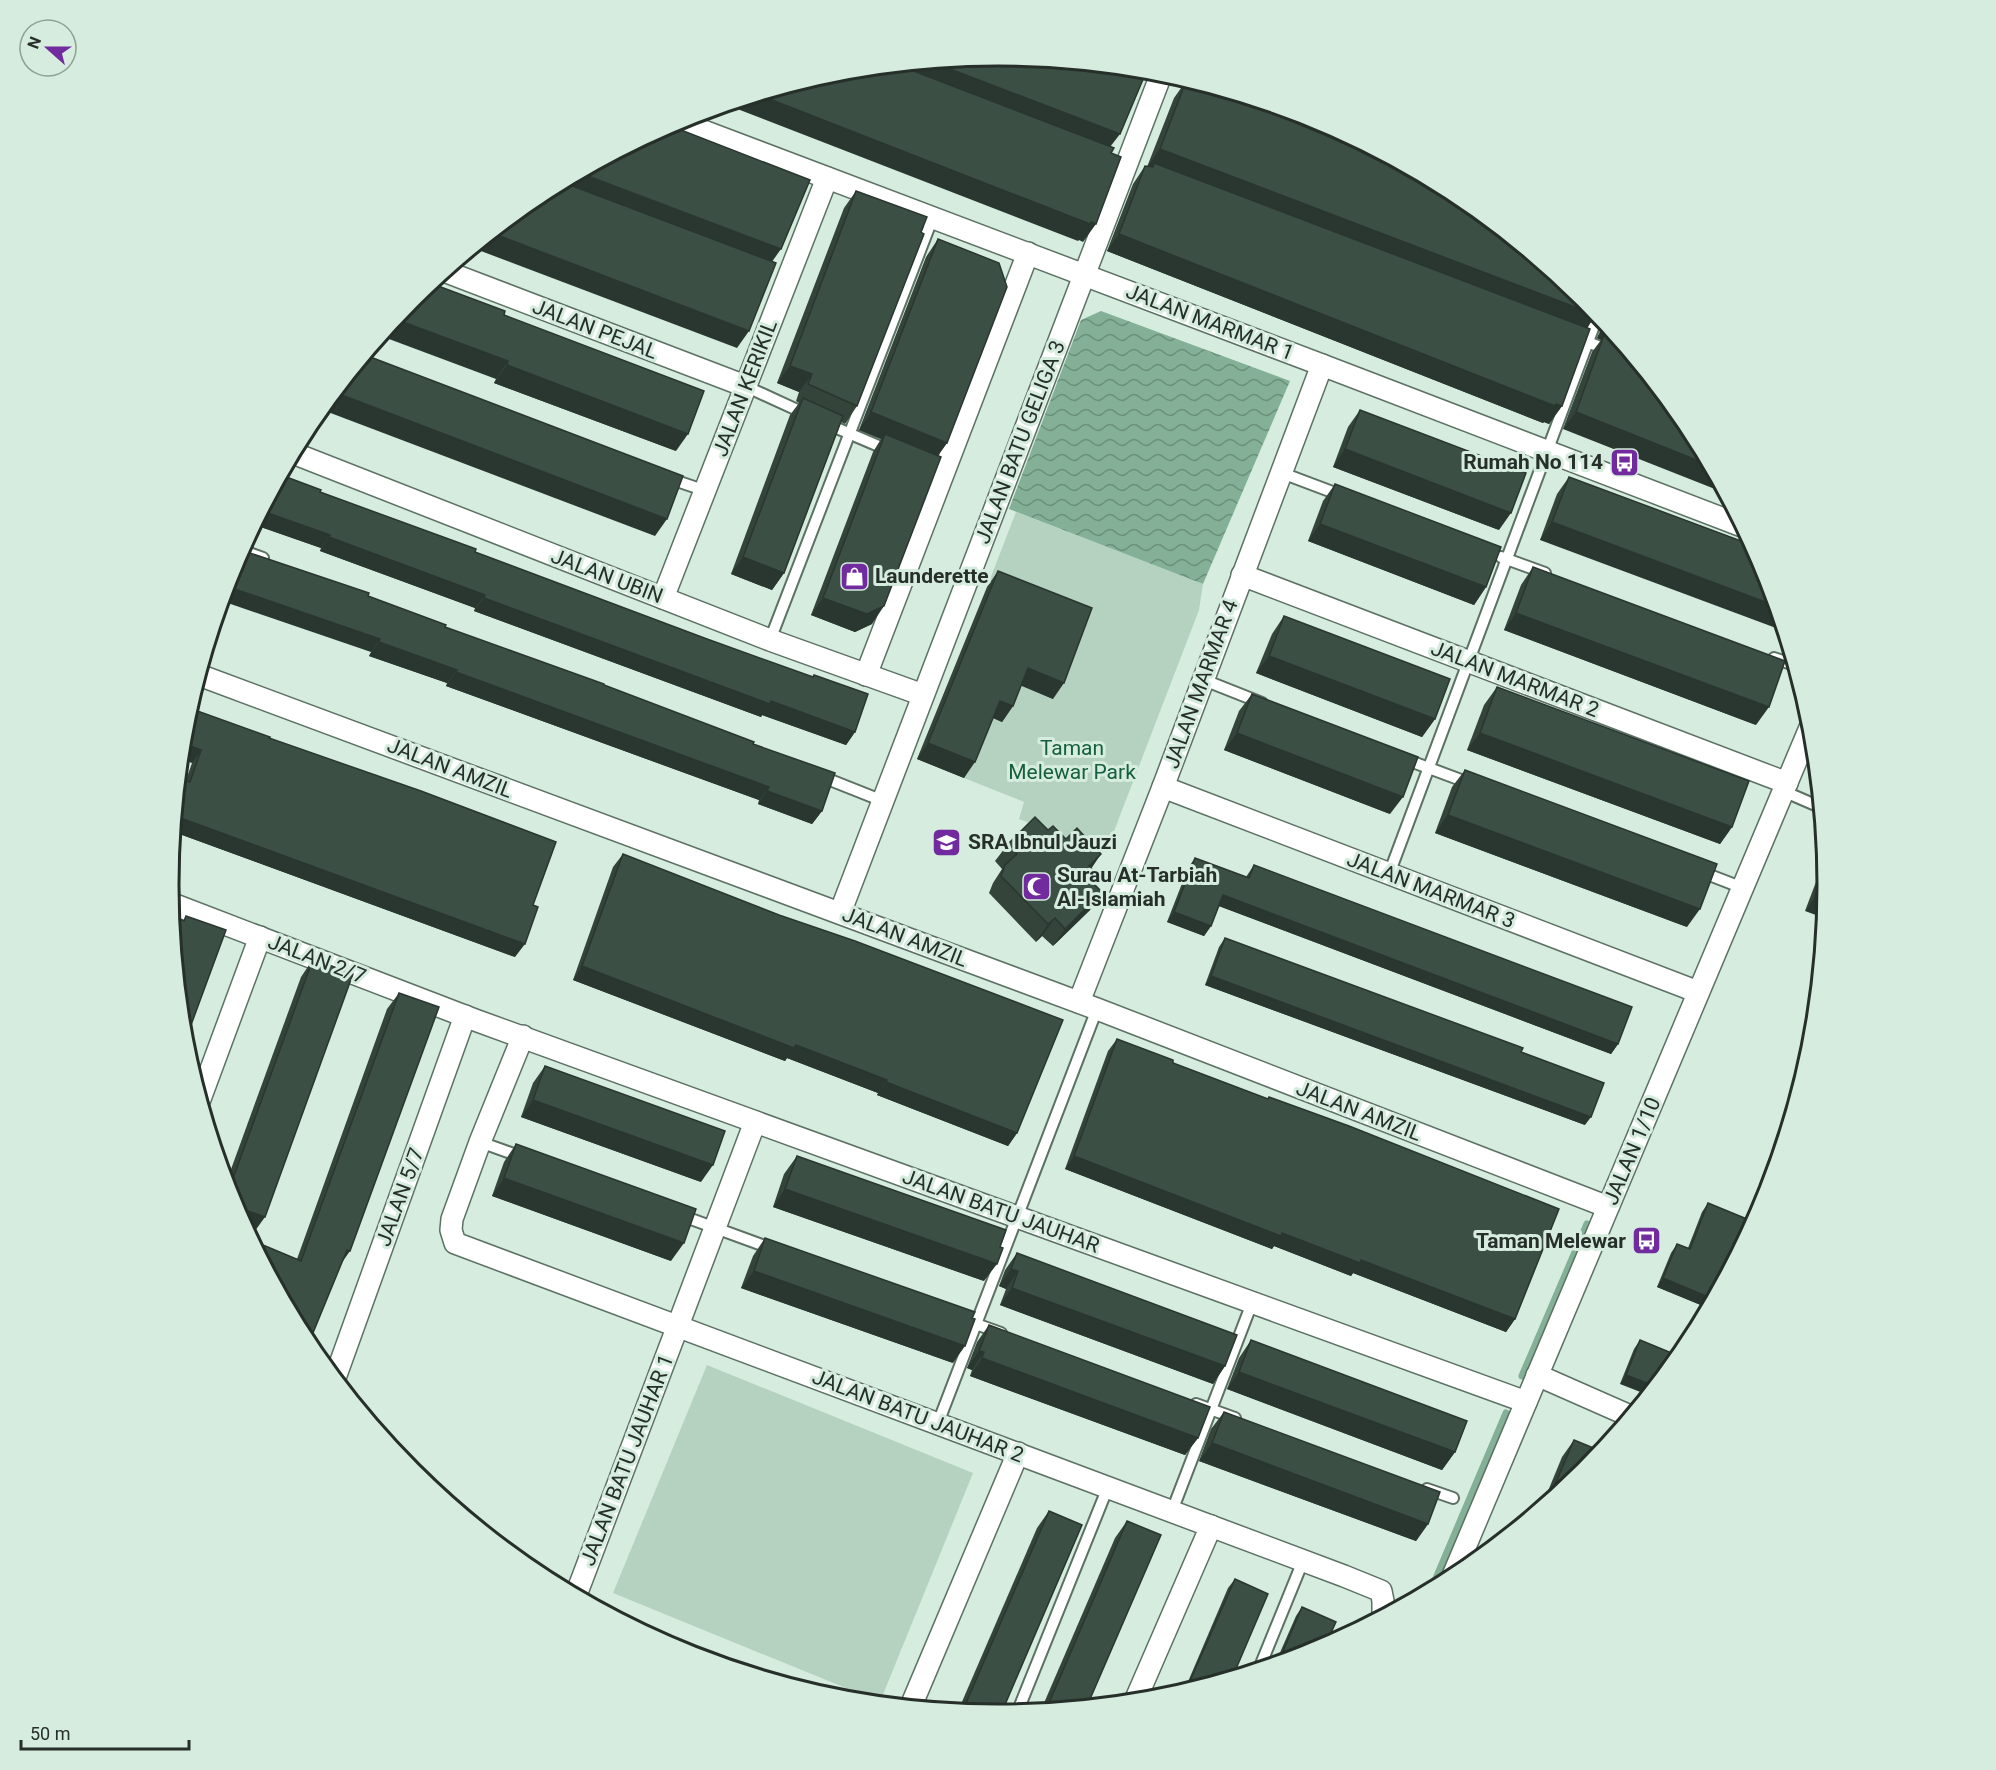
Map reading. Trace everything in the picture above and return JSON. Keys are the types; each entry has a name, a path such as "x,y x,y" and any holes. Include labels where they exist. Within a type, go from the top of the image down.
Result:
{"street":[{"name":"JALAN BATU GELIGA 3","path":"840,913 1158,82"},
{"name":"JALAN MARMAR 1","path":"690,126 1322,364 1733,522"},
{"name":"JALAN KERIKIL","path":"663,598 745,386 782,279 827,178"},
{"path":"866,675 939,470 1028,254"},
{"name":"JALAN PEJAL","path":"452,274 745,386"},
{"name":"JALAN MARMAR 4","path":"1088,1006 1163,787 1322,364"},
{"name":"JALAN UBIN","path":"301,456 770,640 923,695"},
{"name":"JALAN MARMAR 2","path":"1242,575 1469,661 1785,787"},
{"name":"JALAN AMZIL","path":"206,678 1088,1006 1608,1207"},
{"name":"JALAN 1/10","path":"1459,1562 1804,742"},
{"name":"JALAN MARMAR 3","path":"1163,787 1698,992"},
{"name":"JALAN 2/7","path":"180,907 470,1018"},
{"path":"205,1087 260,937"},
{"name":"JALAN BATU JAUHAR","path":"470,1018 1526,1402"},
{"name":"JALAN 5/7","path":"338,1370 470,1018"},
{"path":"480,1142 523,1036"},
{"name":"JALAN BATU JAUHAR 1","path":"579,1588 755,1122"},
{"name":"JALAN BATU JAUHAR 2","path":"480,1142 452,1219 451,1230 455,1243 1381,1591 1383,1608"},
{"path":"1537,1375 1624,1413"},
{"path":"914,1699 1018,1453"},
{"path":"1140,1691 1211,1527"}],"lane":[{"path":"770,640 933,217"},
{"path":"1389,874 1595,324"},
{"path":"1566,334 1617,353"},
{"path":"745,386 849,434 902,455"},
{"path":"1282,472 1357,501"},
{"path":"661,475 705,491"},
{"path":"1486,551 1551,575"},
{"path":"249,553 274,562"},
{"path":"1761,653 1786,662"},
{"path":"1204,680 1268,705"},
{"path":"1397,756 1485,790"},
{"path":"806,770 883,801"},
{"path":"1785,787 1812,803"},
{"path":"1687,866 1743,888"},
{"path":"938,1423 1017,1217 1088,1006"},
{"path":"480,1142 536,1162"},
{"path":"670,1211 780,1252"},
{"path":"1172,1511 1252,1303"},
{"path":"955,1316 1010,1336"},
{"path":"1188,1401 1243,1421"},
{"path":"1420,1486 1453,1498"},
{"path":"1021,1703 1108,1487"},
{"path":"1262,1660 1303,1561"}],"green space":[{"name":"Taman Melewar Park","path":"1016,512 1203,584 1199,610 1106,852 1019,819 1024,802 964,778 989,716 1002,721 1017,684 1053,698 1080,623 987,587"},
{"path":"707,1365 973,1473 883,1696 851,1690 613,1593"}],"water":[{"path":"1101,311 1290,381 1203,584 1009,509 1081,320"}],"building":[{"path":"998,66 1052,68 1143,79 1120,134 947,68"},
{"path":"913,71 1114,148 1111,153 1121,157 1096,224 1091,222 1090,224 769,99 838,82"},
{"path":"1183,88 1261,109 1311,128 1360,150 1453,204 1497,235 1538,269 1580,309 1160,149"},
{"path":"681,130 810,180 781,249 588,176 636,150"},
{"path":"1154,163 1590,329 1562,406 1556,404 1555,406 1119,234 1145,166 1153,167"},
{"path":"572,186 776,263 749,331 498,235"},
{"path":"856,191 927,217 921,232 924,234 857,406 808,384 812,374 790,366"},
{"path":"938,239 999,263 1007,287 947,443 871,412"},
{"path":"440,287 505,311 504,315 704,391 688,434 507,365 508,361 404,322"},
{"path":"1605,335 1648,386 1698,460 1576,412"},
{"path":"372,358 683,476 667,519 342,395"},
{"path":"803,398 843,416 784,573 743,557"},
{"path":"1360,410 1526,473 1511,513 1345,449"},
{"path":"885,434 941,457 884,606 867,614 823,598"},
{"path":"288,477 321,490 320,492 476,549 475,552 707,639 868,694 855,732 771,701 770,704 484,598 485,595 329,537 330,535 268,513"},
{"path":"1569,477 1741,541 1767,602 1552,522"},
{"path":"1335,484 1501,547 1486,587 1320,524"},
{"path":"250,553 369,593 368,596 446,625 445,627 604,684 754,742 753,744 835,773 822,811 767,791 769,787 456,672 457,670 379,642 380,639 235,589"},
{"path":"1533,567 1785,661 1769,707 1516,613"},
{"path":"998,571 1092,608 1064,683 1028,668 1013,706 1000,701 975,762 928,743"},
{"path":"1284,616 1450,679 1435,719 1269,656"},
{"path":"1497,687 1749,781 1732,827 1480,733"},
{"path":"1252,694 1418,757 1403,797 1237,733"},
{"path":"198,711 556,842 533,905 538,907 525,944 182,819 186,780 190,782 201,750 191,746"},
{"path":"1465,770 1717,864 1700,909 1448,815"},
{"name":"Surau At-Tarbiah Al-Islamiah","path":"1035,817 1048,830 1053,826 1066,839 1077,828 1101,854 1089,866 1097,874 1090,880 1102,892 1065,929 1055,918 1048,924 1001,876 1005,865 1017,854 1008,844"},
{"path":"623,854 779,915 855,941 1063,1020 1017,1133 796,1045 794,1048 582,966"},
{"path":"1195,858 1249,878 1254,865 1632,1007 1618,1044 1223,895 1211,926 1174,912"},
{"path":"186,916 226,930 191,1024 186,992 180,919 184,921"},
{"path":"1225,938 1523,1048 1521,1052 1604,1083 1591,1117 1211,976"},
{"path":"313,959 353,974 265,1217 247,1210 233,1178"},
{"path":"399,993 439,1007 350,1251 347,1250 313,1333 263,1246 301,1261"},
{"path":"1117,1039 1173,1060 1173,1063 1268,1099 1269,1097 1349,1126 1559,1209 1515,1319 1361,1260 1360,1263 1282,1233 1281,1236 1074,1156"},
{"path":"545,1066 725,1131 713,1165 533,1100"},
{"path":"516,1144 696,1209 684,1243 504,1178"},
{"path":"797,1156 1006,1230 997,1264 785,1189"},
{"path":"1708,1203 1746,1219 1706,1296 1663,1278 1677,1244 1690,1249"},
{"path":"765,1238 975,1312 972,1318 975,1319 965,1346 754,1271"},
{"path":"1017,1253 1237,1335 1225,1366 1012,1288 1018,1271 1011,1269"},
{"path":"989,1325 1210,1407 1198,1438 982,1358 984,1352 979,1351"},
{"path":"1251,1340 1467,1421 1455,1452 1239,1372"},
{"path":"1640,1340 1670,1352 1648,1383 1626,1375"},
{"path":"1224,1412 1440,1492 1428,1524 1212,1443"},
{"path":"1574,1440 1593,1448 1577,1464 1555,1485"},
{"path":"1049,1511 1082,1525 1005,1704 966,1703"},
{"path":"1127,1521 1161,1535 1090,1698 1049,1702"},
{"path":"1235,1579 1268,1594 1236,1668 1190,1681"},
{"path":"1302,1607 1336,1622 1331,1633 1282,1653"}],"waterway":[{"path":"1522,1376 1587,1224"},
{"path":"1437,1576 1506,1413"}],"place":[{"name":"Rumah No 114","path":"1624,462"},
{"name":"Launderette","path":"854,576"},
{"name":"SRA Ibnul Jauzi","path":"947,842"},
{"name":"Surau At-Tarbiah Al-Islamiah","path":"1036,887"},
{"name":"Taman Melewar","path":"1647,1241"}]}
